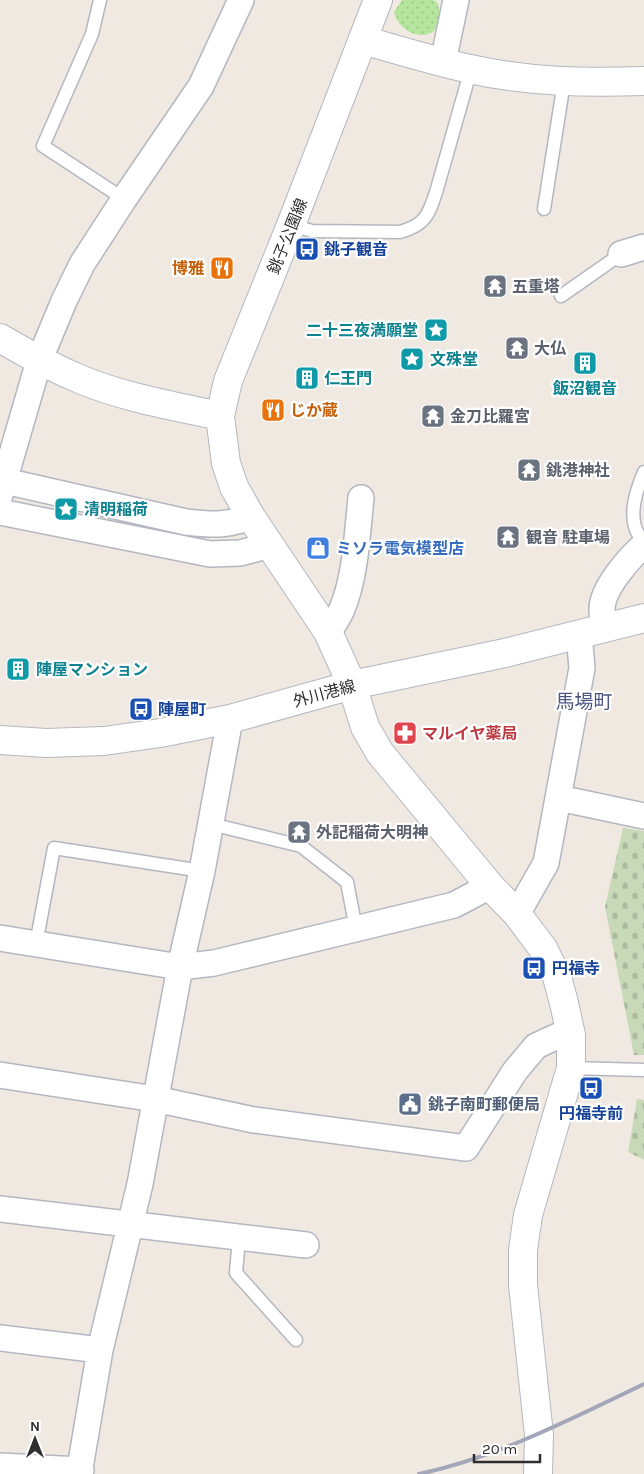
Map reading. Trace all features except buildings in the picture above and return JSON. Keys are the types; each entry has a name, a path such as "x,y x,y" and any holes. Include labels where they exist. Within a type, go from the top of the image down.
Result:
{"main road":[{"name":"銚子公園線","path":"378,0 228,381 220,416 226,463 234,487 251,517 328,632 352,685 365,727 380,753 490,886 517,914 544,950 557,977 571,1035 572,1068 528,1215 523,1250 523,1285 539,1435 538,1474"},
{"path":"363,40 471,69 512,76 564,82 644,81"},
{"path":"0,338 39,361 83,380 130,396 220,416"},
{"name":"外川港線","path":"0,740 46,743 104,741 160,733 230,718 352,685 505,653 644,618"}],"street":[{"path":"241,0 202,86 124,199 82,264 39,361 1,486 214,526 234,523 251,517"},
{"path":"443,62 456,0"},
{"path":"328,632 342,611 348,594 354,561 361,498"},
{"path":"0,512 210,554 230,555 270,545"},
{"path":"517,914 546,863 582,668 591,631 606,593 633,556 644,545"},
{"path":"0,1466 80,1472 100,1350 131,1225 180,967 202,871 230,718"},
{"path":"559,798 644,816"},
{"path":"0,938 180,967 214,963 454,905 490,886"},
{"path":"0,1075 155,1099 254,1120 466,1148 515,1070 536,1046 560,1035 571,1035"},
{"path":"0,1209 306,1245"},
{"path":"0,1338 100,1350"}],"lane":[{"path":"100,0 92,34 43,146 124,199"},
{"path":"291,225 312,231 400,232 414,228 422,222 432,207 471,69"},
{"path":"544,209 564,82"},
{"path":"561,296 632,251"},
{"path":"644,472 636,492 634,507 635,526 644,545"},
{"path":"211,824 301,846 348,882 356,929"},
{"path":"36,944 54,848 202,871"},
{"path":"572,1068 644,1070"},
{"path":"239,1238 236,1273 296,1340"}],"green space":[{"path":"402,0 433,0 437,2 440,16 438,26 432,32 424,35 406,30 394,12"},
{"path":"623,828 644,831 644,1055 634,1055 605,907"},
{"path":"637,1099 644,1100 644,1160 628,1152"}],"railway":[{"path":"419,1474 477,1458 534,1436 644,1384"}],"place":[{"name":"銚子観音","path":"307,249"},
{"name":"博雅","path":"222,268"},
{"name":"五重塔","path":"495,286"},
{"name":"二十三夜満願堂","path":"436,330"},
{"name":"大仏","path":"517,348"},
{"name":"文殊堂","path":"412,359"},
{"name":"飯沼観音","path":"585,363"},
{"name":"仁王門","path":"307,378"},
{"name":"じか蔵","path":"273,410"},
{"name":"金刀比羅宮","path":"433,416"},
{"name":"銚港神社","path":"529,470"},
{"name":"清明稲荷","path":"66,509"},
{"name":"観音 駐車場","path":"508,537"},
{"name":"ミソラ電気模型店","path":"318,548"},
{"name":"陣屋マンション","path":"18,669"},
{"name":"陣屋町","path":"141,709"},
{"name":"マルイヤ薬局","path":"405,733"},
{"name":"外記稲荷大明神","path":"299,832"},
{"name":"円福寺","path":"534,968"},
{"name":"円福寺前","path":"591,1088"},
{"name":"銚子南町郵便局","path":"410,1104"}],"district":[{"name":"馬場町","path":"584,701"}]}
